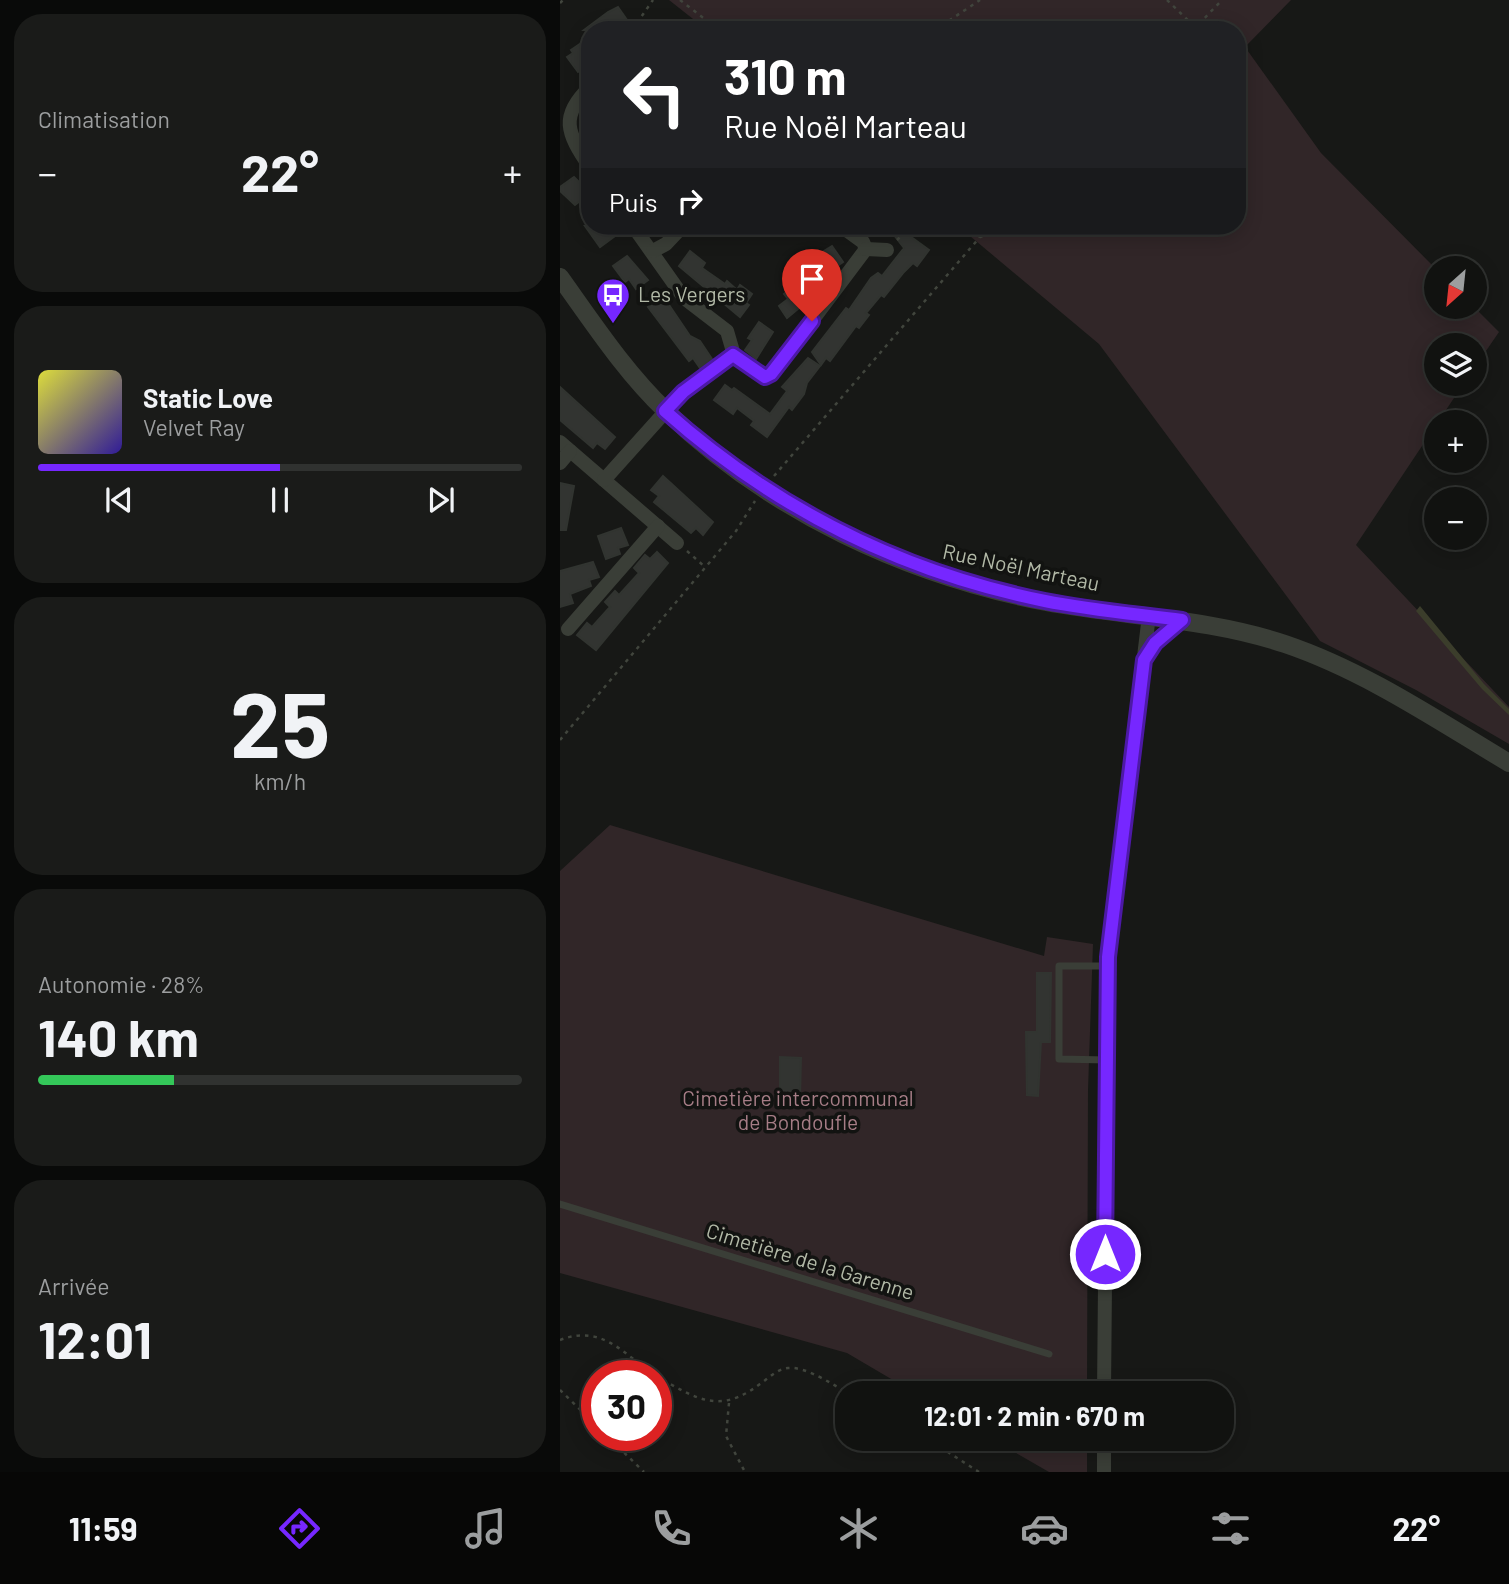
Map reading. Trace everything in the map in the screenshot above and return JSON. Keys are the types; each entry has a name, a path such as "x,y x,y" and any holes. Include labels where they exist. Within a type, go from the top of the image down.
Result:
{"street":[{"path":"581,95 569,105 564,123 570,140 581,155"},
{"path":"640,235 684,298 727,331 733,355 768,383 866,249"},
{"path":"653,251 666,244 674,235"},
{"path":"853,235 863,242 866,249"},
{"path":"866,249 887,250"},
{"name":"Rue Noël Marteau","path":"560,277 605,339 665,411 699,441 764,487 857,541 940,575 1048,602 1150,615 1246,632 1324,659 1374,683 1509,763"},
{"path":"604,480 683,392 733,355"},
{"path":"560,463 565,446 677,543"},
{"path":"568,629 658,526"},
{"path":"1104,1381 1108,967 1150,615"},
{"path":"1144,660 1155,643 1182,620"},
{"path":"1104,1451 1104,1472"}],"lane":[{"path":"1107,1060 1059,1059 1059,966 1108,967"},
{"name":"Cimetière de la Garenne","path":"560,1203 1049,1354"}],"path":[{"path":"638,21 653,0"},
{"path":"680,0 707,21"},
{"path":"948,21 980,0"},
{"path":"1167,0 1187,21"},
{"path":"1201,21 1222,0"},
{"path":"887,250 903,235"},
{"path":"560,740 736,531 764,487 979,237 985,235"},
{"path":"677,543 705,567"},
{"path":"560,1340 590,1334 612,1341 635,1360"},
{"path":"672,1384 703,1399 729,1402 779,1370 791,1367 835,1387"},
{"path":"560,1390 581,1410"},
{"path":"729,1402 726,1436 745,1472"},
{"path":"622,1451 643,1472"},
{"path":"946,1451 979,1472"}],"green space":[{"path":"669,0 1291,0 1246,46 1246,21 696,21"},
{"path":"1246,48 1321,153 1424,257 1424,319 1486,319 1499,332 1487,350 1487,333 1424,333 1424,396 1455,396 1446,410 1424,410 1424,443 1356,545 1509,707 1509,744 1416,690 1320,641 1099,344 969,235 1246,235"},
{"name":"Cimetière intercommunal de Bondoufle","path":"610,825 1044,956 1047,937 1093,944 1088,1090 1087,1381 895,1381 847,1353 560,1273 560,871"},
{"path":"1013,1451 1087,1451 1087,1472 1049,1472"}],"shaded area":[{"path":"1420,606 1484,684 1509,709 1509,715 1482,689 1416,611"}],"building":[{"path":"618,7 628,21 596,21"},
{"path":"581,43 581,70 578,72 567,57 573,53 571,50"},
{"path":"574,177 581,184 581,200 575,205 560,191 560,187"},
{"path":"591,235 616,235 600,247"},
{"path":"894,235 908,235 929,250 917,266 913,263 904,272 884,297 881,295 866,313 869,315 859,328 856,326 830,361 826,358 821,365 812,352 846,308 849,310 871,278 878,273 882,276 904,248"},
{"path":"832,246 843,262 829,272 825,267 815,274 806,262"},
{"path":"690,251 705,263 702,268 725,284 727,281 737,290 740,285 752,294 746,303 749,305 740,317 679,266"},
{"path":"627,256 648,280 636,289 629,279 625,282 613,266"},
{"path":"800,282 811,298 787,318 779,306 788,299 784,294"},
{"path":"663,296 690,336 700,341 712,359 700,368 693,358 689,361 648,307"},
{"path":"759,322 773,332 756,359 745,350 752,340 748,338"},
{"path":"808,358 820,366 807,383 804,394 792,410 789,407 767,437 751,425 754,421 737,408 733,414 714,400 725,385 732,390 734,388 770,414 787,391 782,387"},
{"path":"560,387 615,437 605,449 597,443 593,448 560,420"},
{"path":"663,476 713,522 703,535 696,528 691,533 654,502 659,496 651,490"},
{"path":"560,483 574,486 566,530 560,530"},
{"path":"621,528 628,545 618,548 620,554 606,559 598,536"},
{"path":"657,552 668,563 596,650 577,635 587,623 592,627 610,607 605,602 615,591 619,595 639,573 634,568 645,555 650,559"},
{"path":"593,562 599,577 589,580 591,586 570,594 573,603 560,607 560,571"},
{"path":"1037,973 1051,973 1050,1042 1041,1042 1038,1096 1027,1095 1026,1032 1037,1032"},
{"path":"780,1057 801,1058 800,1099 780,1098"}],"place":[{"name":"Les Vergers","path":"613,325"}],"route":[{"path":"812,321 771,374 765,377 759,374 733,355 683,392 665,411 699,441 764,487 812,517 898,559 940,575 1048,602 1182,620 1162,635 1144,660 1123,823 1108,957 1105,1254"}]}
